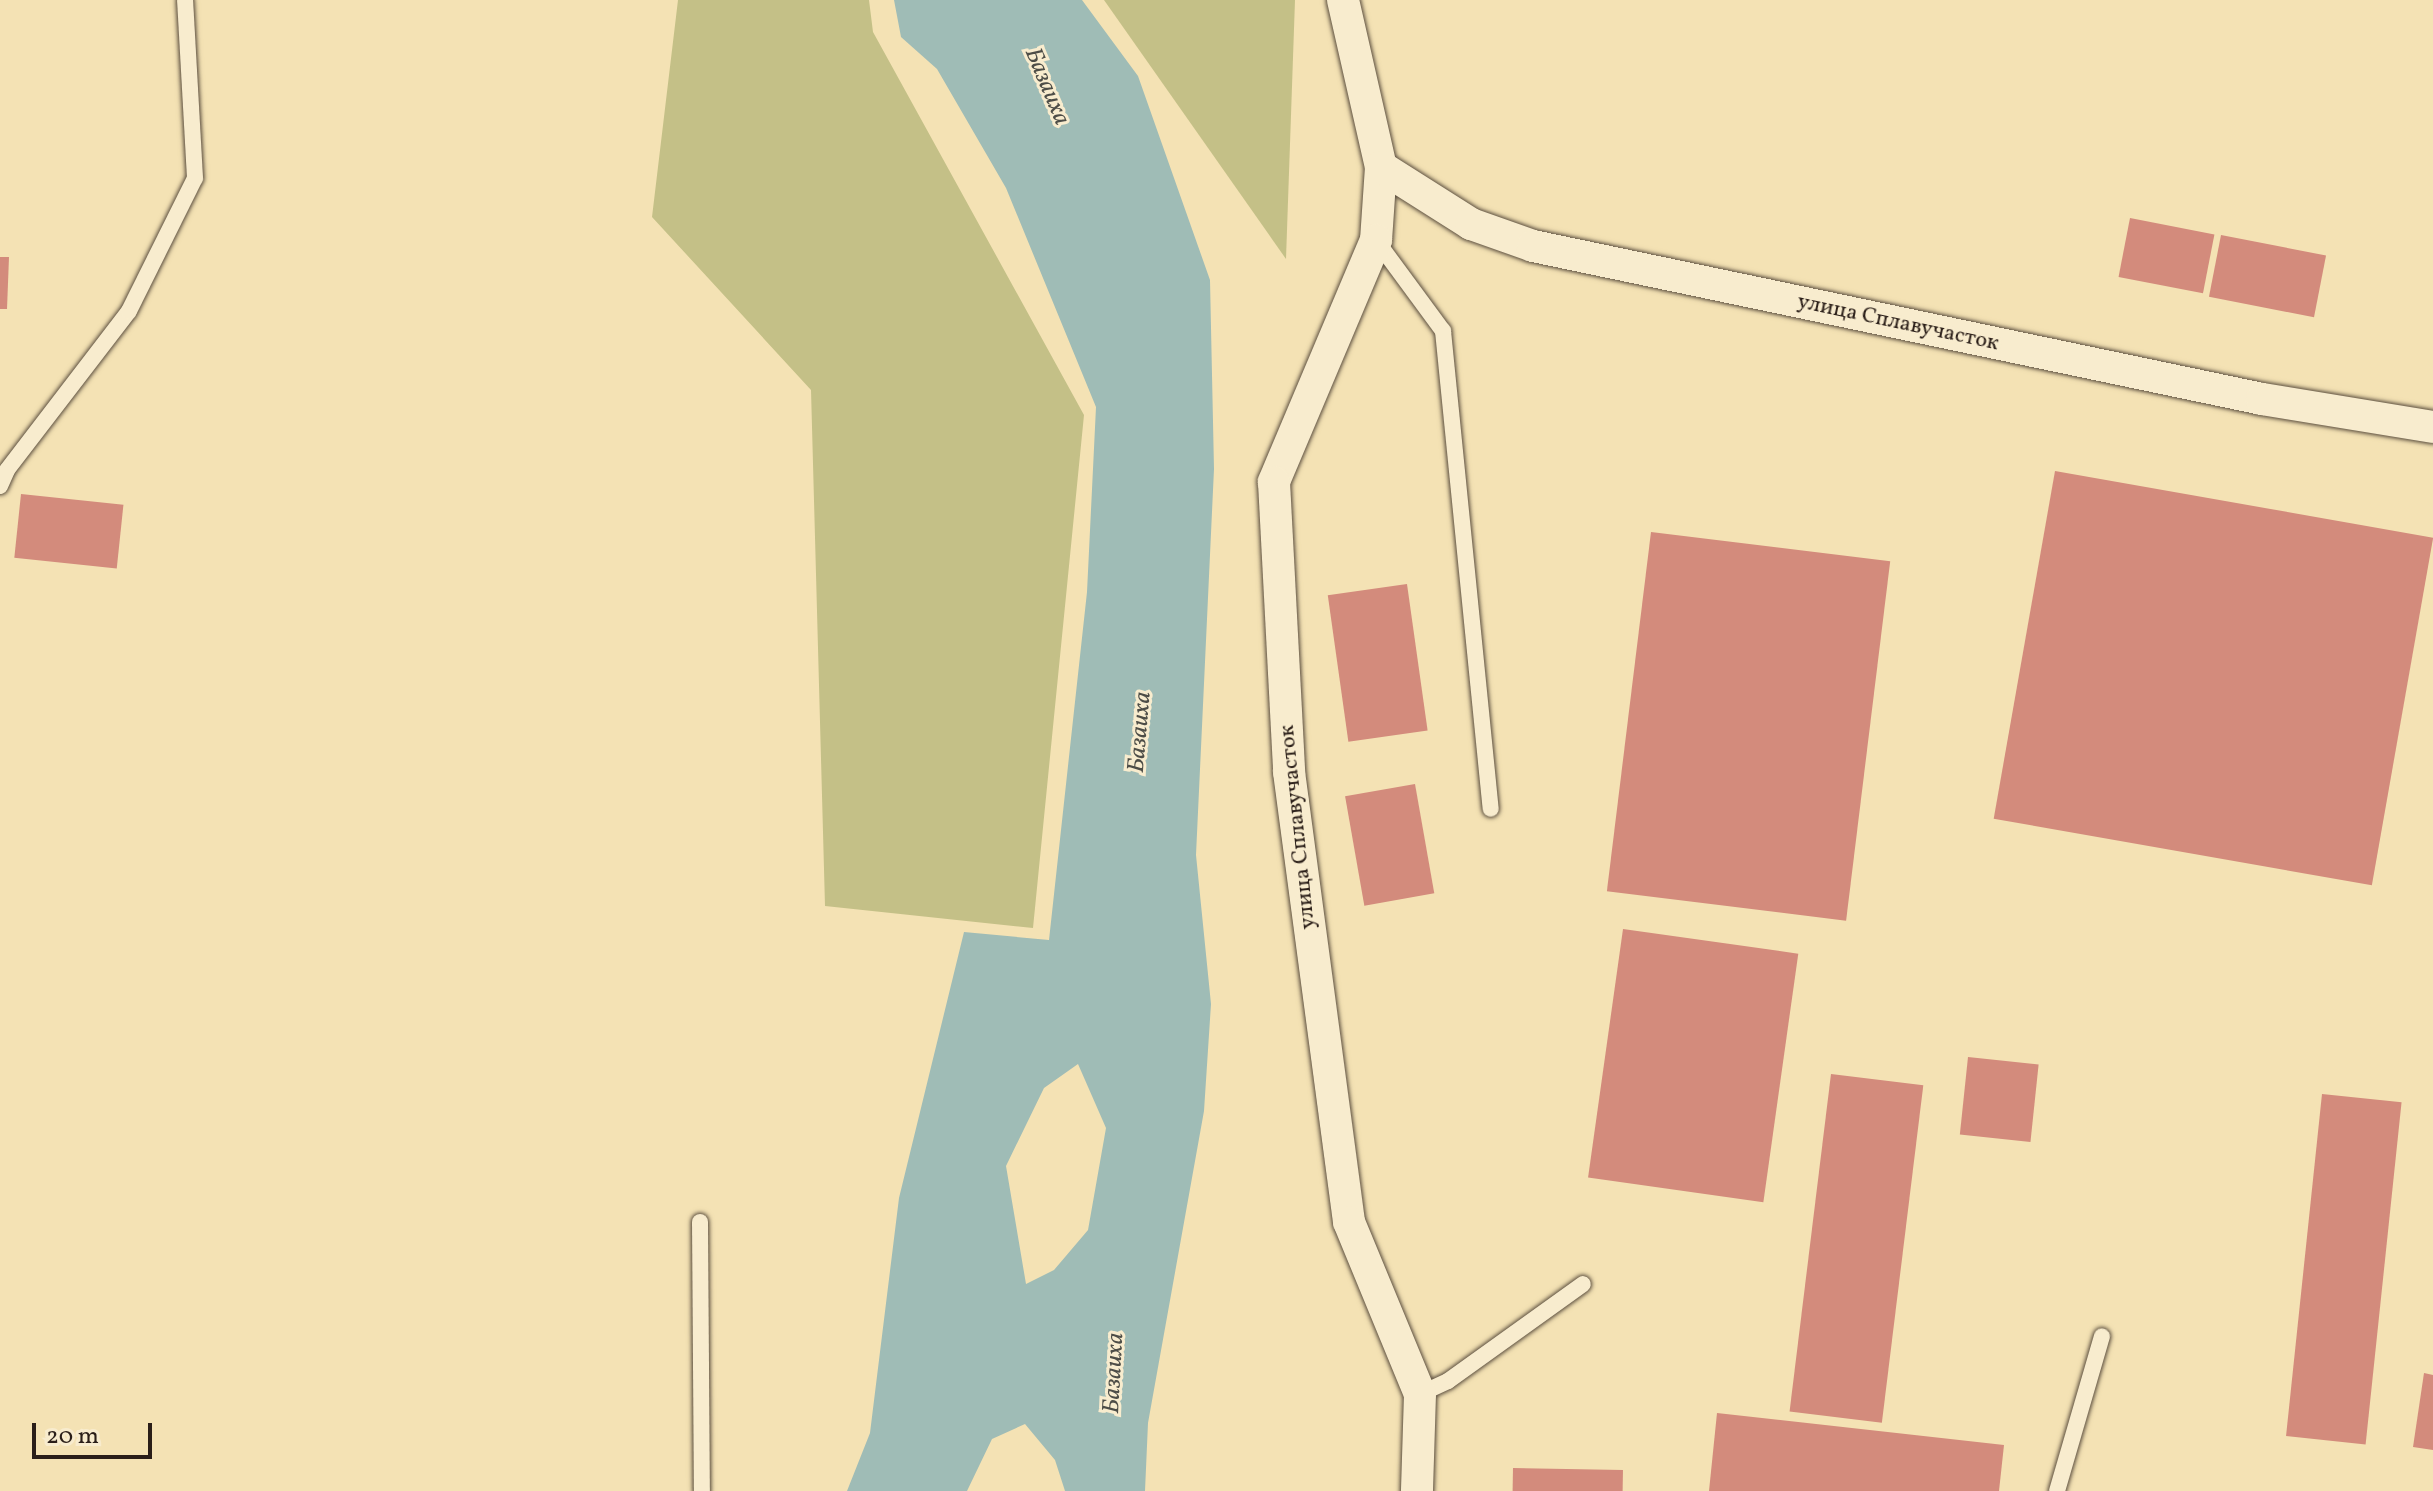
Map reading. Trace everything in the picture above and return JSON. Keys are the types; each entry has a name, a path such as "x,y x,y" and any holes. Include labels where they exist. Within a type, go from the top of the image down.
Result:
{"street":[{"name":"улица Сплавучасток","path":"1343,0 1381,167 1376,240 1274,482 1289,772 1349,1222 1420,1394 1417,1491"},
{"name":"улица Сплавучасток","path":"1381,167 1471,224 1533,246 2262,399 2433,427"}],"lane":[{"path":"0,486 7,470 129,311 195,178 185,0"},
{"path":"1376,240 1443,331 1491,809"},
{"path":"700,1222 702,1491"},
{"path":"1420,1394 1448,1381 1583,1284"},
{"path":"2057,1491 2102,1336"}],"shaded area":[{"path":"678,0 869,0 873,32 1084,415 1033,928 825,906 811,390 652,217"},
{"path":"1104,0 1295,0 1286,259"}],"water":[{"name":"Базаиха","path":"894,0 1082,0 1138,76 1210,280 1214,469 1196,855 1211,1004 1204,1111 1148,1423 1145,1491 1065,1491 1055,1460 1025,1424 992,1439 967,1491 847,1491 870,1433 899,1198 964,932 1049,940 1087,592 1096,407 1006,188 937,69 901,37","holes":["1078,1064 1106,1128 1088,1230 1054,1270 1026,1284 1006,1166 1044,1088"]}],"building":[{"path":"2130,218 2214,234 2203,293 2119,277"},
{"path":"2221,235 2326,255 2314,317 2209,297"},
{"path":"0,257 9,257 7,309 0,309"},
{"path":"2055,471 2433,538 2372,885 1994,819"},
{"path":"21,494 123,505 117,568 14,558"},
{"path":"1651,532 1890,561 1846,921 1607,891"},
{"path":"1407,584 1428,731 1348,742 1328,595"},
{"path":"1415,784 1434,893 1364,906 1345,796"},
{"path":"1623,929 1798,954 1763,1202 1588,1178"},
{"path":"1968,1057 2039,1064 2030,1142 1960,1135"},
{"path":"1831,1074 1923,1085 1882,1423 1790,1411"},
{"path":"2322,1094 2402,1102 2366,1444 2286,1436"},
{"path":"2424,1373 2433,1375 2433,1450 2413,1447"},
{"path":"1717,1413 2004,1445 1999,1491 1709,1491"},
{"path":"1513,1468 1623,1470 1623,1491 1513,1491"}]}
